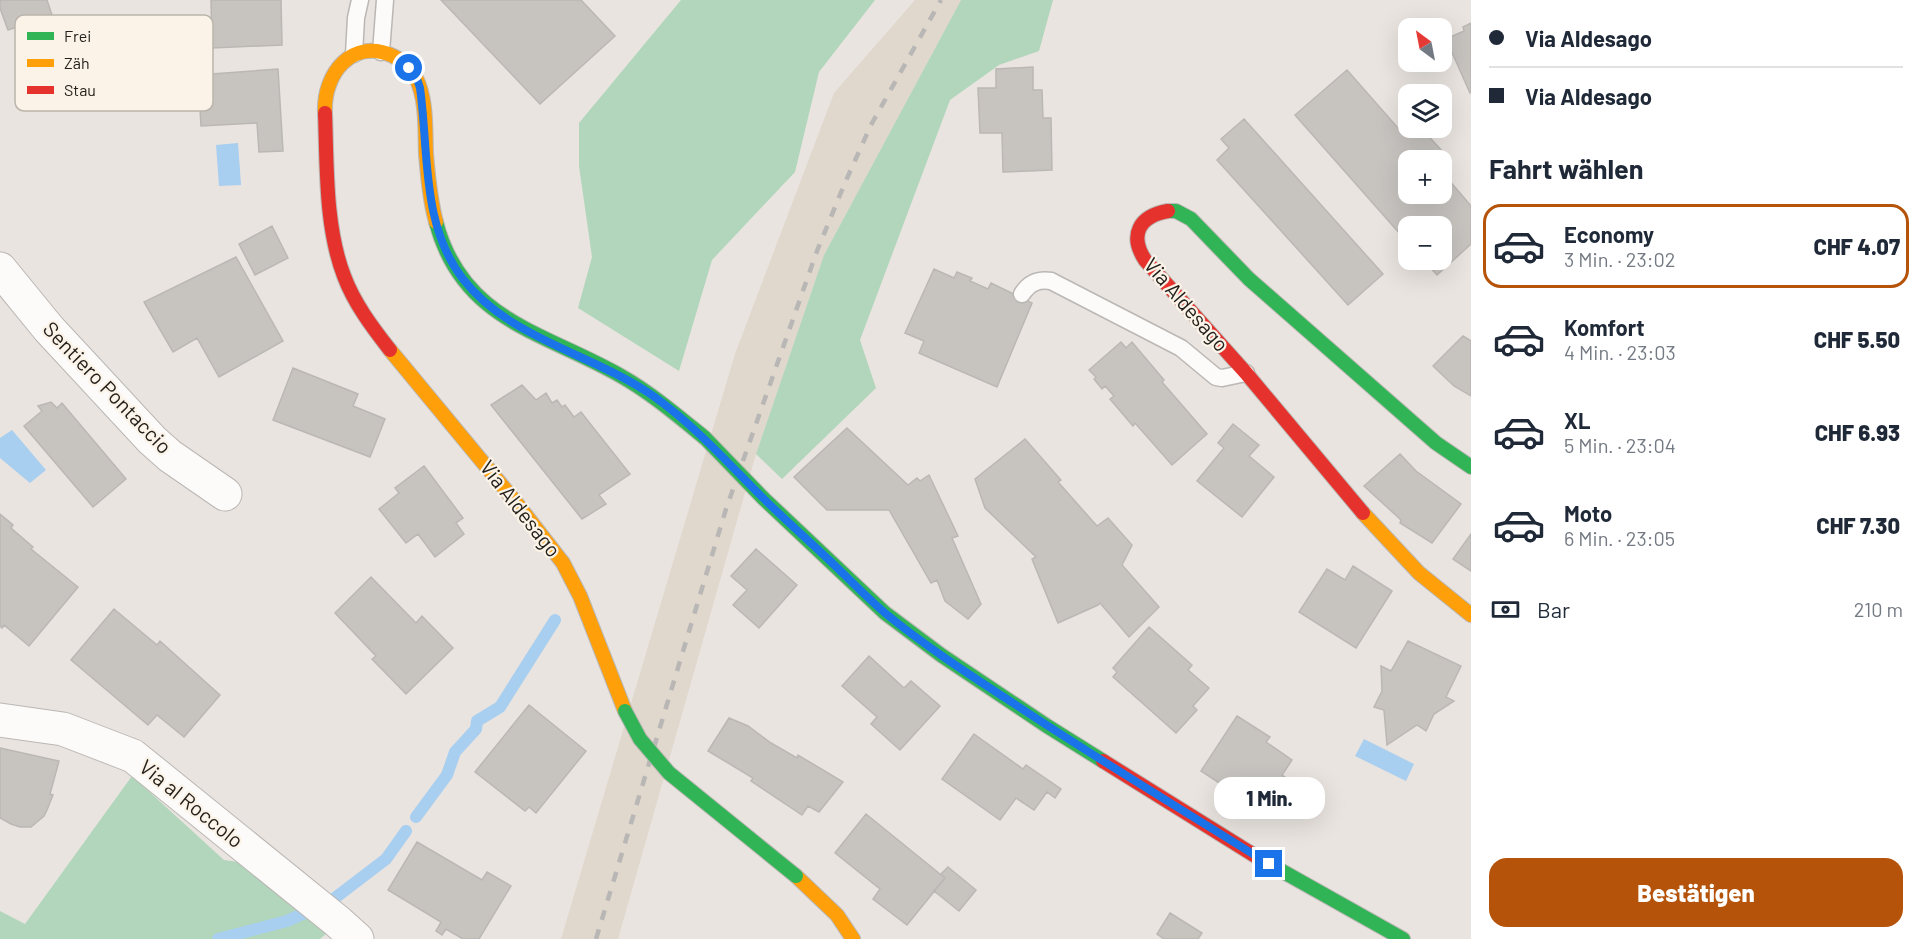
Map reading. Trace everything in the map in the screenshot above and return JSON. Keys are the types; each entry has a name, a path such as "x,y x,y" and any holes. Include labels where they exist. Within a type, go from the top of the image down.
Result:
{"street":[{"path":"354,54 381,51 401,61 416,76 422,100 427,173 434,218 450,261 476,295 497,313 515,325 615,373 657,398 705,438 763,498 885,613 941,655 1047,726 1269,864 1403,939"},
{"name":"Via Aldesago","path":"354,54 333,73 328,82 324,105 333,232 337,254 343,275 362,313 565,566 582,600 625,711 640,739 669,773 796,876 837,915 853,939"},
{"name":"Via Aldesago","path":"1471,467 1436,443 1234,265 1184,214 1169,210 1153,216 1140,225 1137,244 1148,264 1246,373 1346,494 1419,573 1471,615"},
{"name":"Sentiero Pontaccio","path":"0,269 49,329 152,440 170,456 225,494"},
{"name":"Via al Roccolo","path":"0,720 63,729 133,756 347,930"}],"lane":[{"path":"354,54 356,18 360,0"},
{"path":"381,51 385,0"},
{"path":"1022,294 1034,282 1051,282 1181,348 1216,377 1246,373"}],"shaded area":[{"path":"915,0 961,0 824,255 756,454 618,939 561,939 735,354 834,93"}],"green space":[{"path":"681,0 875,0 819,72 795,172 712,260 679,371 578,308 592,257 579,166 579,123"},
{"path":"961,0 1053,0 1039,51 999,65 950,100 860,340 876,388 782,479 756,454 824,255"},
{"path":"132,776 224,860 245,863 328,932 320,939 0,939 0,911 25,924"}],"water":[{"path":"238,143 241,185 219,186 216,145"},
{"path":"12,430 46,470 30,483 0,458 0,438"},
{"path":"1364,739 1414,764 1406,781 1355,756"}],"building":[{"path":"0,0 47,0 52,15 15,15 15,28 8,30 0,8"},
{"path":"211,0 281,0 282,45 213,48"},
{"path":"441,0 581,0 615,36 540,104"},
{"path":"1471,23 1470,93 1452,52 1452,36 1464,31 1463,27"},
{"path":"1033,67 1033,90 1042,90 1043,118 1051,118 1052,170 1003,172 1002,133 980,133 978,88 996,88 996,69"},
{"path":"278,69 283,151 259,152 257,123 201,126 200,111 213,111 213,74"},
{"path":"1347,70 1398,128 1398,138 1430,138 1441,150 1398,150 1398,204 1452,204 1452,184 1471,206 1471,244 1452,261 1452,216 1398,216 1398,232 1295,115"},
{"path":"1244,119 1383,274 1348,305 1217,160 1229,148 1221,139"},
{"path":"272,226 288,258 255,275 239,244"},
{"path":"236,257 283,341 219,377 197,338 173,352 144,302"},
{"path":"934,269 954,278 957,272 972,278 970,281 988,289 991,283 1032,303 997,387 919,353 924,341 905,333"},
{"path":"1432,270 1442,270 1437,275"},
{"path":"1463,336 1471,341 1471,396 1454,386 1433,366"},
{"path":"1121,342 1126,348 1132,342 1164,380 1162,382 1207,434 1172,465 1135,423 1133,426 1110,399 1114,396 1105,386 1102,389 1094,379 1096,377 1089,370"},
{"path":"293,368 358,394 353,406 385,419 370,457 273,420"},
{"path":"522,385 536,400 546,393 552,403 557,400 562,407 565,405 574,417 581,412 630,474 599,495 606,504 582,519 491,405"},
{"path":"51,402 57,408 62,403 126,479 93,507 24,426 42,411 38,406"},
{"path":"1233,424 1259,445 1249,456 1274,477 1242,517 1197,481 1224,448 1218,443"},
{"path":"847,428 908,485 917,478 920,481 929,475 958,536 952,538 981,604 968,619 945,601 937,580 931,583 889,510 827,510 794,477"},
{"path":"1025,439 1061,480 1058,482 1097,526 1108,518 1132,545 1122,565 1159,607 1129,637 1100,603 1058,623 1032,559 1036,557 985,508 975,479"},
{"path":"1400,454 1416,471 1461,504 1432,543 1400,523 1401,520 1364,486"},
{"path":"424,466 463,518 456,523 464,534 435,557 418,534 406,543 379,509 399,493 395,488"},
{"path":"0,514 13,525 11,528 33,547 31,549 78,587 29,646 4,625 2,628 0,626"},
{"path":"1471,534 1471,571 1453,559"},
{"path":"756,549 797,585 759,628 733,605 747,590 731,576"},
{"path":"1353,566 1392,591 1356,648 1299,612 1327,569 1345,580"},
{"path":"371,577 416,623 422,616 453,648 406,694 372,659 376,656 335,613"},
{"path":"114,609 157,645 160,641 220,695 184,737 157,715 148,725 71,660"},
{"path":"1149,627 1192,665 1188,670 1209,688 1193,706 1197,710 1176,733 1113,677 1117,672 1113,668"},
{"path":"1408,641 1461,666 1446,697 1454,701 1434,714 1426,731 1417,725 1387,745 1384,710 1374,707 1382,691 1381,666 1391,671"},
{"path":"869,656 904,688 911,681 940,706 900,750 871,724 877,717 842,686"},
{"path":"529,705 586,751 536,813 529,807 525,811 475,772"},
{"path":"1237,716 1270,737 1266,742 1292,760 1282,775 1285,777 1262,811 1201,771"},
{"path":"729,718 748,726 771,743 797,758 798,755 843,782 819,812 808,806 802,815 751,781 753,778 708,751"},
{"path":"974,734 1023,769 1026,765 1061,789 1055,798 1047,792 1034,810 1016,798 1000,820 942,779"},
{"path":"0,748 59,761 50,794 53,795 47,810 44,816 31,827 20,827 0,818"},
{"path":"866,814 945,878 907,925 873,899 880,889 835,853"},
{"path":"417,842 482,880 487,872 511,886 479,939 463,939 446,929 442,935 436,931 441,922 388,890"},
{"path":"948,867 976,890 959,911 934,891 945,878 941,874"},
{"path":"1170,913 1202,933 1198,939 1164,939 1157,934"}],"waterway":[{"path":"416,817 447,775 455,752 476,729 477,721 500,707 555,620"},
{"path":"218,939 287,921 331,901 386,859 406,831"}],"railway":[{"path":"596,939 726,509 817,251 871,125 941,0"}],"traffic: fast":[{"path":"1168,211 1176,211 1191,219 1249,279 1436,443 1471,467"},
{"path":"436,222 448,255 465,282 486,303 509,320 621,376 664,405 705,438"},
{"path":"705,438 763,498"},
{"path":"763,498 885,613 941,655 1103,761"},
{"path":"625,711 640,739 669,773 796,876"},
{"path":"1257,857 1403,939"}],"traffic: slow":[{"path":"325,113 329,85 335,73 353,55 365,51 378,51 393,56 407,65 414,74 422,96 428,180 436,222"},
{"path":"390,350 563,563 580,596 625,711"},
{"path":"1363,513 1419,573 1471,615"},
{"path":"796,876 837,915 853,939"}],"traffic: jam":[{"path":"325,113 328,196 338,257 348,286 358,305 390,350"},
{"path":"1168,211 1150,217 1140,228 1138,243 1145,260 1246,373 1363,513"},
{"path":"1103,761 1257,857"}],"route":[{"path":"409,68 416,76 420,88 427,173 434,218 450,261 476,295 515,325 615,373 657,398 705,438 763,498 885,613 941,655 1047,726 1269,864"}]}
